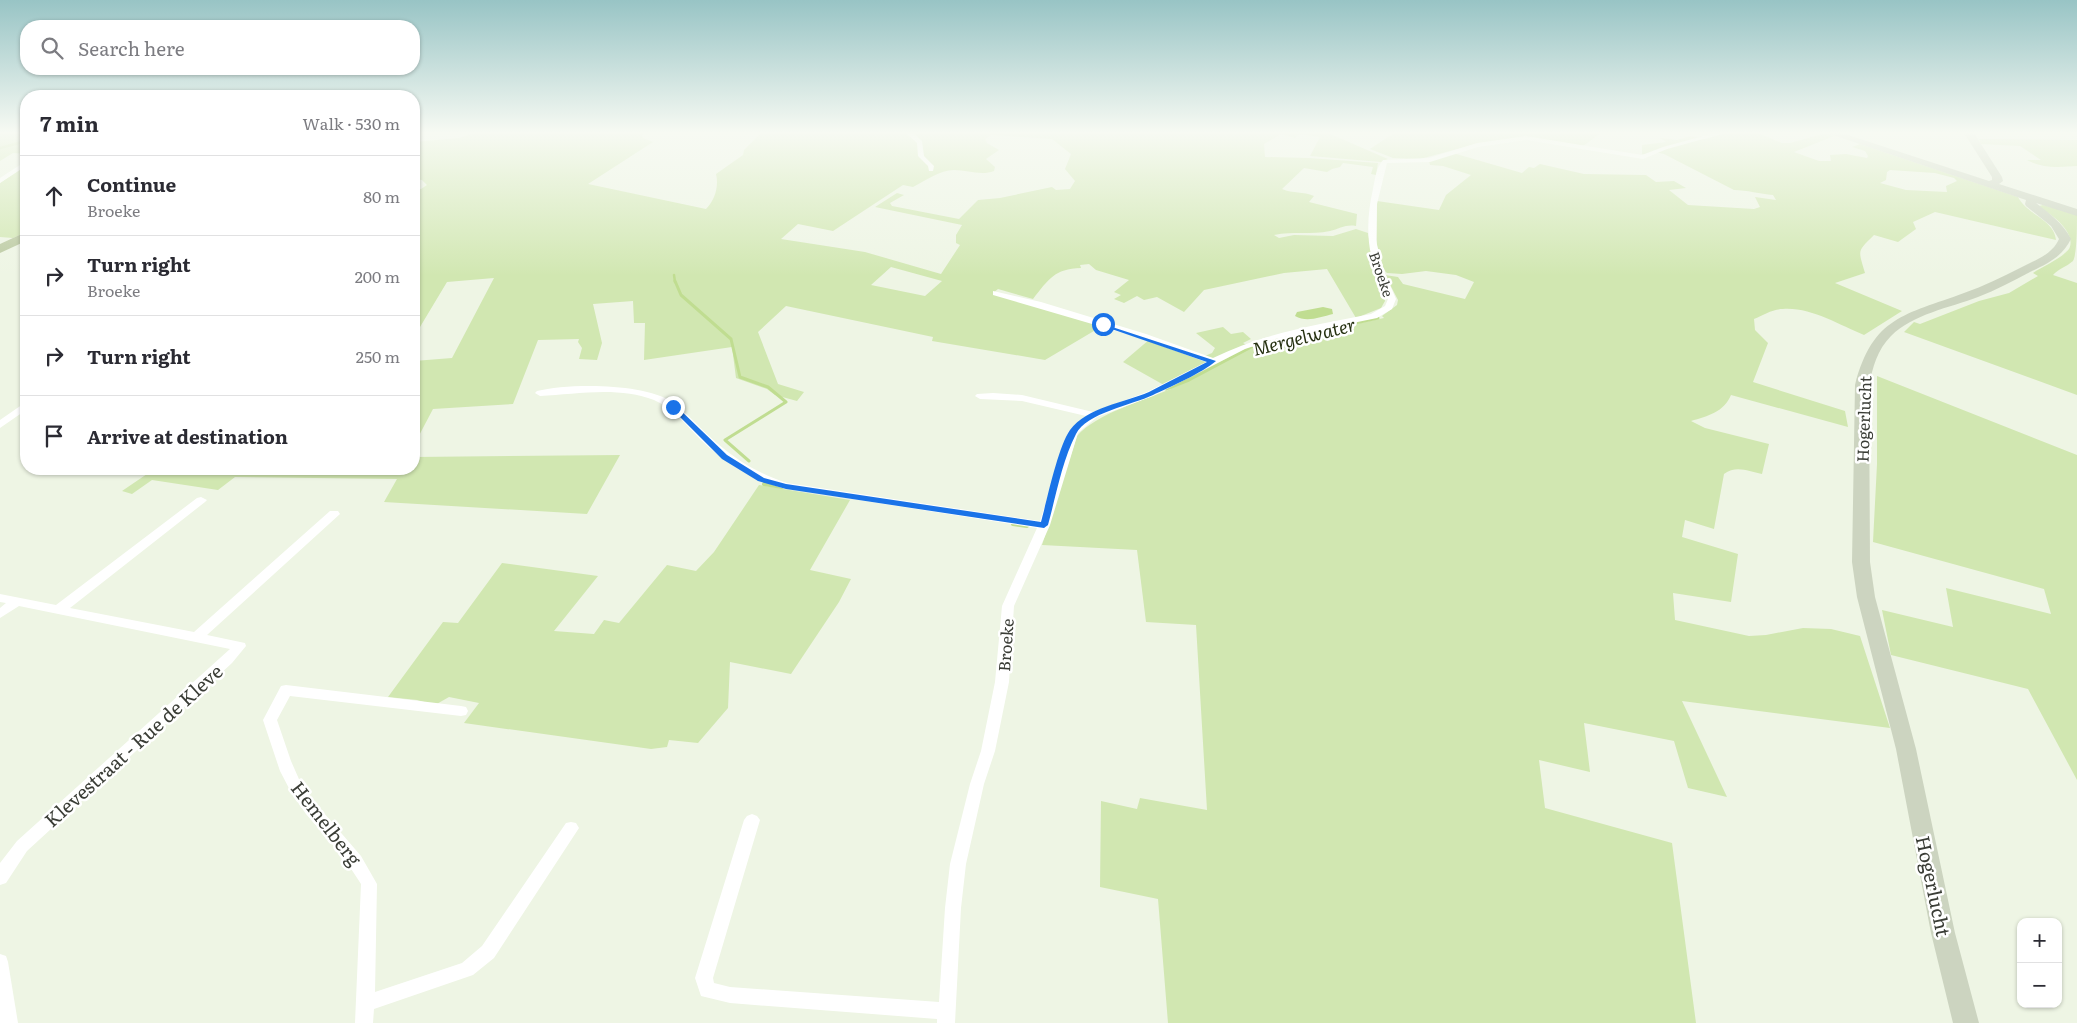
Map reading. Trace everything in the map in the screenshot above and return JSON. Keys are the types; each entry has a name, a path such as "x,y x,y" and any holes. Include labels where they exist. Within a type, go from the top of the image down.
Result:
{"main road":[{"path":"2037,199 2077,213"},
{"path":"0,249 20,239"}],"street":[{"name":"Broeke","path":"946,1017 953,908 958,864 977,784 988,751 1002,682 1008,606 1044,525 1064,455 1073,432 1093,415 1150,394 1213,361 1257,342 1368,317 1381,313 1389,307 1392,299 1378,266 1371,234 1372,205 1378,181"},
{"path":"1982,181 2037,199"},
{"path":"1992,184 1998,181"},
{"name":"Hogerlucht","path":"1966,1023 1943,933 1906,749 1866,597 1861,562 1862,385 1865,367 1874,349 1887,331 1910,316 1976,293 2052,256 2062,247 2065,239 2062,231 2030,204 2037,199"},
{"path":"996,293 1143,336 1213,361"},
{"path":"540,393 635,391 659,398 673,407 725,457 761,480 786,486 1044,525"},
{"path":"980,396 994,395 1071,408 1093,415"},
{"path":"0,425 20,410"},
{"path":"58,610 201,500"},
{"path":"197,637 334,514"},
{"name":"Klevestraat - Rue de Kleve","path":"0,598 240,646 227,660 22,846 0,878"},
{"path":"0,614 18,601"},
{"name":"Hemelberg","path":"364,1023 369,884 362,867 302,798 286,767 270,720 286,690 461,711"},
{"path":"752,820 704,978 707,990 730,995 946,1017"},
{"path":"366,1003 467,969 488,952 571,828"},
{"path":"0,962 9,1023"}],"shaded area":[{"path":"3,181 20,181 20,235 13,238 0,237 0,183"},
{"path":"423,181 593,181 588,184 706,209 716,193 717,181 924,181 913,187 903,185 833,231 798,224 781,239 865,252 941,274 960,245 956,243 956,235 962,225 875,207 897,193 904,195 890,203 892,206 959,219 978,200 1000,198 1052,187 1056,190 1070,189 1075,181 1291,181 1282,189 1314,196 1309,202 1357,214 1356,226 1346,226 1323,232 1274,235 1279,238 1294,235 1333,236 1356,229 1368,233 1372,256 1385,301 1381,308 1356,318 1327,269 1284,273 1204,290 1184,312 1157,297 1144,300 1137,296 1124,303 1114,299 1121,295 1114,292 1129,280 1096,270 1089,264 1080,265 1081,268 1064,270 1053,276 1033,299 998,289 993,293 1104,325 1045,360 932,341 933,337 786,306 758,332 778,384 804,392 797,401 775,395 767,389 736,378 732,347 644,360 645,323 634,323 633,301 593,304 602,343 597,360 579,359 582,348 578,342 579,339 538,340 513,404 433,409 420,434 420,361 452,358 494,278 447,282 420,327 420,189 427,185","holes":["891,267 942,281 925,296 871,285"]},
{"path":"1464,181 1674,181 1686,188 1669,190 1688,205 1754,209 1760,207 1755,197 1776,200 1773,195 1734,190 1716,181 1885,181 1880,183 1906,190 1947,192 1946,186 1957,181 1970,181 2018,197 2027,208 2050,227 2056,240 1935,212 1913,222 1916,229 1898,242 1874,235 1860,251 1865,273 1835,283 1902,311 1864,335 1825,318 1793,309 1768,312 1754,319 1755,330 1768,343 1753,382 1845,411 1848,427 1731,395 1720,409 1691,421 1705,428 1769,444 1762,474 1738,469 1724,474 1714,529 1685,520 1682,537 1738,554 1731,602 1673,593 1675,620 1749,636 1766,635 1803,628 1831,629 1860,636 1890,728 1682,701 1727,797 1688,788 1674,741 1584,723 1590,772 1539,760 1545,808 1672,843 1696,1023 1168,1023 1158,899 1100,887 1101,801 1137,809 1140,798 1207,810 1196,625 1146,622 1137,550 1042,545 1077,436 1085,428 1108,414 1171,389 1123,362 1150,339 1200,358 1212,353 1215,348 1196,333 1223,327 1231,334 1243,332 1251,339 1243,343 1252,348 1384,318 1382,316 1397,305 1398,300 1385,275 1398,277 1403,284 1465,299 1474,282 1456,275 1426,271 1402,274 1387,273 1384,270 1377,246 1377,201 1439,210 1446,195"},
{"path":"2043,205 2077,214 2076,246 2073,261 2053,275 2077,283 2077,395 1904,332 1914,322 1920,324 1979,301 2009,293 2038,276 2033,273 2066,253 2071,243 2070,237 2057,219 2040,208 2039,206"},
{"path":"1323,307 1332,309 1333,314 1309,319 1295,316 1297,312"},
{"path":"1877,376 2077,455 2077,780 2028,689 1891,655 1882,610 1953,627 1946,588 2051,614 2044,589 1873,542 1877,464"},
{"path":"620,455 587,514 384,502 397,479 235,477 218,490 152,480 132,494 122,491 146,475 420,475 420,457"},
{"path":"759,485 850,500 810,570 851,579 839,602 791,674 730,662 728,708 698,743 669,740 667,747 651,749 464,723 479,703 449,697 435,705 417,700 388,697 443,622 458,623 502,563 598,576 554,631 594,634 604,620 619,623 667,565 696,571 714,552"}],"waterway":[{"path":"674,275 675,282"},
{"path":"675,281 681,295 731,339 740,377 768,387 786,402 725,440 749,461"},
{"name":"Mergelwater","path":"1166,389 1189,380 1255,345 1378,318"},
{"path":"764,484 782,487"},
{"path":"1013,524 1027,526"}],"route":[{"path":"673,407 725,457 761,480 786,486 1044,525 1064,455 1073,432 1082,423 1093,415 1150,394 1213,361 1103,324"}]}
